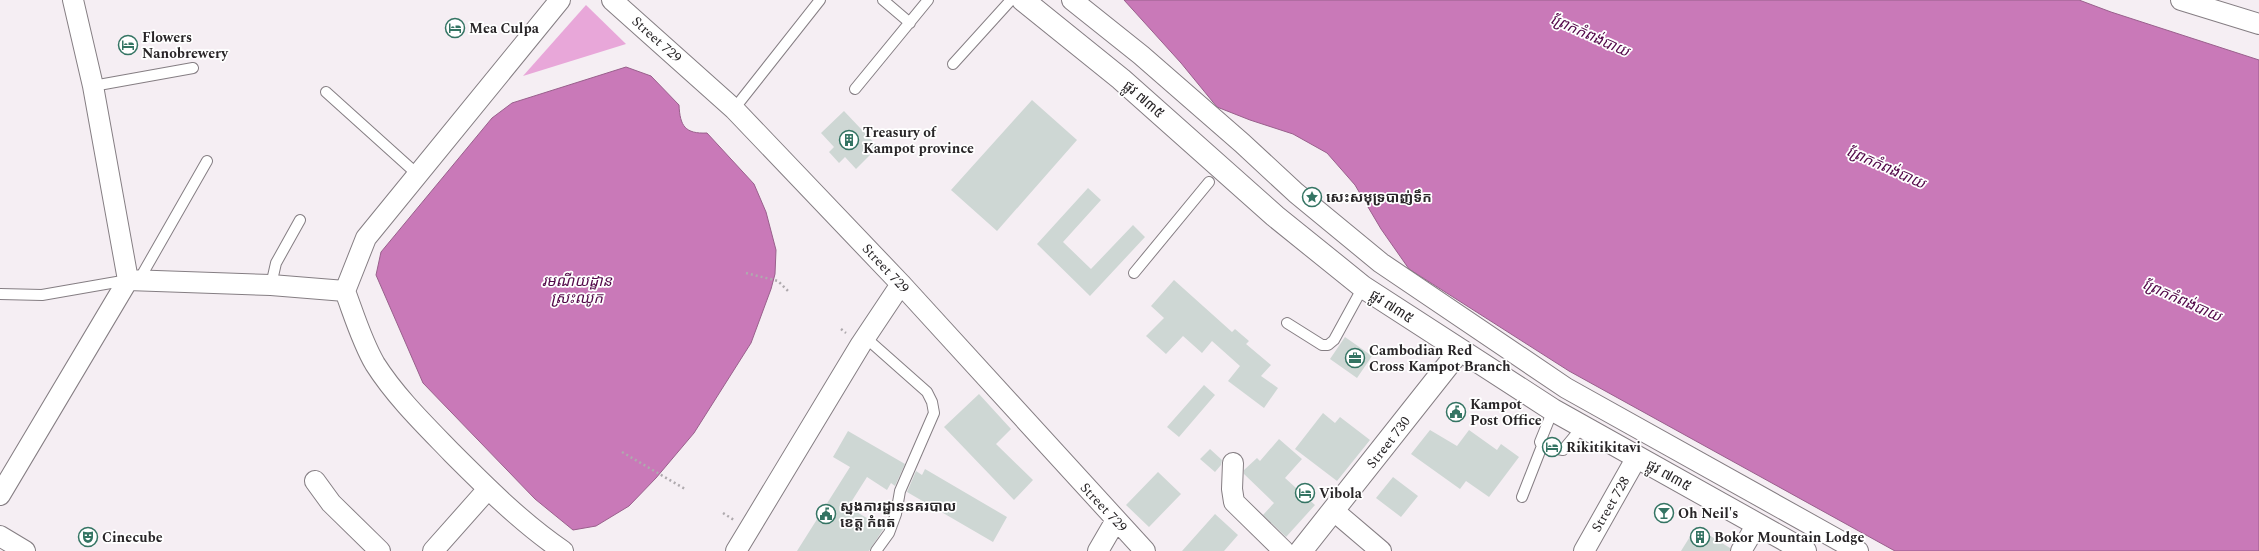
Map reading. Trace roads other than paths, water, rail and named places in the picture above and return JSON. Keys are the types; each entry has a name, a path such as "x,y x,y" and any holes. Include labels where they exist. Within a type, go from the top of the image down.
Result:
{"street":[{"path":"0,495 134,280 93,86 73,0"},
{"path":"560,0 366,238 345,291 374,363 390,385 418,417 488,489 539,535 563,551"},
{"name":"Street 729","path":"612,0 734,109 901,284 1145,551"},
{"name":"ផ្លូវ ៧៣៥","path":"1023,0 1121,79 1216,174 1276,216 1363,287 1553,410 1805,551"},
{"path":"1072,0 1141,55 1242,143 1296,193 1381,263 1566,388 1858,551"},
{"path":"2181,0 2259,24"},
{"path":"134,280 271,285 345,291"},
{"path":"738,551 866,338 901,284"},
{"name":"Street 730","path":"1301,551 1460,350"},
{"name":"Street 728","path":"1584,551 1637,457"},
{"path":"1233,463 1232,489 1234,502 1284,551"},
{"path":"315,481 332,503 380,551"},
{"path":"433,551 488,489"},
{"path":"1334,511 1380,551"},
{"path":"1098,551 1116,520"},
{"path":"1741,551 1757,524"},
{"path":"0,536 25,551"}],"lane":[{"path":"734,109 820,0"},
{"path":"883,0 910,22"},
{"path":"855,89 928,0"},
{"path":"953,64 1011,0"},
{"path":"93,86 193,68"},
{"path":"326,92 417,174"},
{"path":"0,294 42,295 134,280 207,160"},
{"path":"1134,273 1216,174"},
{"path":"271,285 276,263 300,220"},
{"path":"1287,323 1322,345 1328,345 1334,340 1363,287"},
{"path":"866,338 927,392 932,402 934,413 900,491 896,514 889,533 876,551"},
{"path":"1522,497 1542,446 1540,442 1541,437 1553,410"},
{"path":"1542,446 1563,450 1582,426"}],"water":[{"name":"ព្រែកកំពង់បាយ","path":"1124,0 2079,0 2111,12 2259,60 2259,551 1895,551 1569,371 1409,269 1381,229 1355,185 1327,153 1293,134 1250,120 1217,107 1181,63"},
{"name":"រមណីយដ្ឋាន ស្រះឈូក","path":"626,67 651,76 679,105 682,123 685,127 693,132 707,133 754,184 766,212 776,250 775,274 751,343 694,433 656,478 629,506 596,526 573,530 535,499 423,383 376,275 381,252 492,118 512,103"}],"place":[{"name":"Mea Culpa","path":"455,28"},
{"name":"Flowers Nanobrewery","path":"128,45"},
{"name":"Treasury of Kampot province","path":"849,140"},
{"name":"សេះសមុទ្របាញ់ទឹក","path":"1312,197"},
{"name":"Cambodian Red Cross Kampot Branch","path":"1355,358"},
{"name":"Kampot Post Office","path":"1456,412"},
{"name":"Rikitikitavi","path":"1552,447"},
{"name":"Vibola","path":"1305,493"},
{"name":"Oh Neil's","path":"1664,513"},
{"name":"ស្នងការដ្ឋាននគរបាល ខេត្ត កំពត","path":"826,514"},
{"name":"Cinecube","path":"88,537"},
{"name":"Bokor Mountain Lodge","path":"1700,537"}]}
